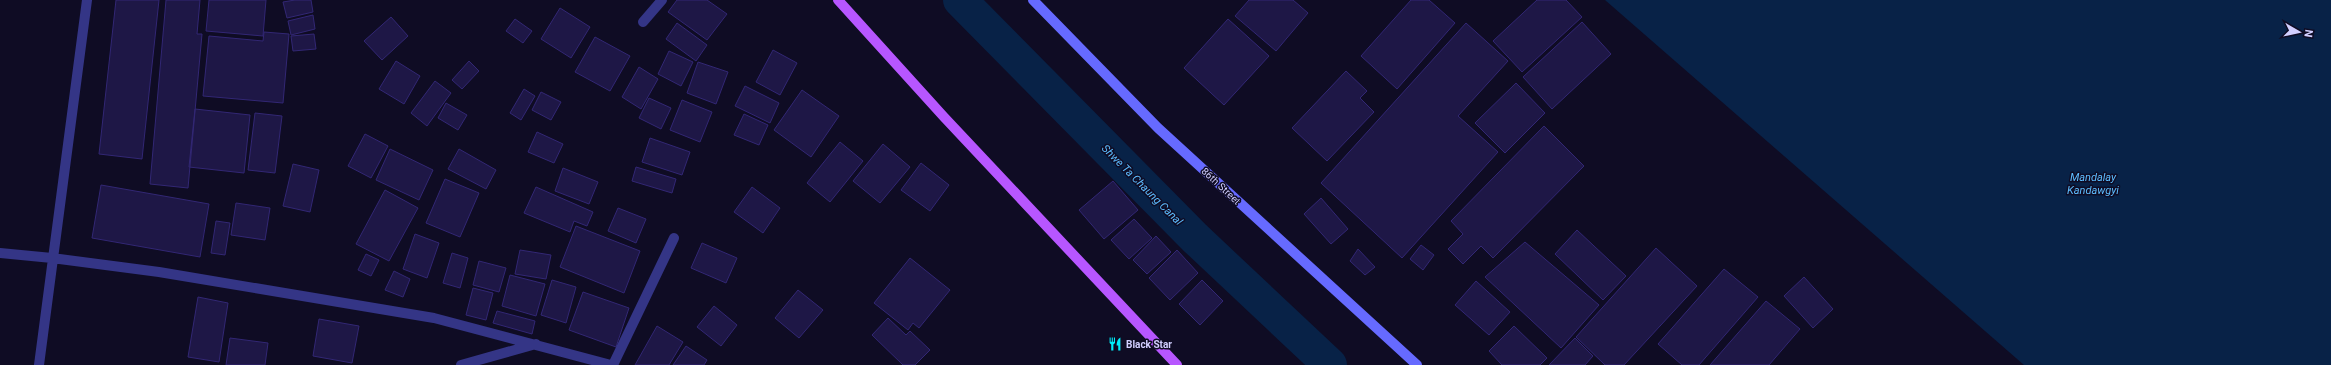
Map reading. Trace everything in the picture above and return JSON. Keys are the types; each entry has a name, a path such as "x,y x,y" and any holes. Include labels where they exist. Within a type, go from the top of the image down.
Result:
{"main road":[{"path":"838,0 944,117 1177,365"},
{"name":"86th Street","path":"1033,0 1158,128 1417,365"}],"street":[{"path":"39,365 87,0"},
{"path":"643,22 662,0"},
{"path":"0,253 52,258 159,272 405,313 536,344 612,365 674,238"},
{"path":"461,365 536,344"}],"water":[{"name":"Mandalay Kandawgyi","path":"1605,0 2331,0 2331,365 2024,365"}],"building":[{"path":"116,0 159,0 142,159 99,154"},
{"path":"166,0 200,0 197,34 202,34 188,188 150,184"},
{"path":"209,0 266,0 263,36 206,31"},
{"path":"311,0 313,12 287,18 283,2"},
{"path":"677,0 707,0 727,14 707,40 668,12"},
{"path":"1249,0 1293,0 1308,13 1276,51 1235,16"},
{"path":"1411,0 1429,0 1455,23 1397,89 1361,56"},
{"path":"1537,0 1566,0 1582,17 1522,72 1493,41"},
{"path":"560,8 590,27 571,58 541,39"},
{"path":"313,15 315,29 291,35 288,21"},
{"path":"391,17 408,36 382,60 364,41"},
{"path":"515,19 532,31 523,43 506,31"},
{"path":"1228,19 1269,56 1224,105 1184,68"},
{"path":"1582,22 1611,54 1552,109 1523,77"},
{"path":"677,23 707,45 696,61 666,39"},
{"path":"1466,23 1508,61 1458,116 1498,152 1402,258 1321,183"},
{"path":"264,32 289,34 283,103 203,96 209,36 263,41"},
{"path":"314,34 316,49 293,51 291,36"},
{"path":"595,37 630,56 610,91 575,72"},
{"path":"773,50 797,63 780,95 756,82"},
{"path":"669,51 693,62 681,86 658,74"},
{"path":"396,61 420,76 404,104 379,89"},
{"path":"469,61 479,71 462,89 452,80"},
{"path":"698,62 728,72 716,104 687,93"},
{"path":"639,67 658,79 641,109 622,97"},
{"path":"1346,71 1367,91 1360,98 1374,112 1327,161 1292,128"},
{"path":"435,81 451,93 427,126 411,113"},
{"path":"1516,83 1545,113 1505,153 1475,123"},
{"path":"745,86 779,103 770,123 735,106"},
{"path":"524,89 535,96 521,120 510,113"},
{"path":"802,90 839,116 811,157 774,130"},
{"path":"541,92 561,102 551,120 532,110"},
{"path":"649,98 671,108 661,129 639,118"},
{"path":"682,100 712,112 700,142 670,130"},
{"path":"446,103 467,115 458,130 438,118"},
{"path":"195,109 250,115 244,173 189,167"},
{"path":"255,113 282,116 275,173 248,170"},
{"path":"744,114 768,125 759,145 734,135"},
{"path":"1544,126 1584,166 1493,258 1481,246 1463,264 1448,249 1463,234 1451,221"},
{"path":"537,132 563,144 554,163 528,152"},
{"path":"365,134 388,146 371,178 348,166"},
{"path":"650,138 690,152 682,175 642,162"},
{"path":"840,142 863,161 830,202 807,183"},
{"path":"883,144 910,167 880,203 853,181"},
{"path":"390,149 433,170 419,200 376,180"},
{"path":"459,149 496,170 486,189 448,169"},
{"path":"921,163 949,185 930,211 901,190"},
{"path":"293,164 319,170 310,212 283,206"},
{"path":"636,167 676,179 672,193 632,181"},
{"path":"563,168 598,182 589,204 555,191"},
{"path":"445,179 479,193 460,237 426,223"},
{"path":"1113,181 1138,210 1104,239 1079,210"},
{"path":"101,185 209,204 200,257 92,238"},
{"path":"536,187 593,212 587,226 574,221 570,232 524,213"},
{"path":"752,187 780,208 763,233 734,212"},
{"path":"385,190 418,208 389,261 356,244"},
{"path":"1321,198 1348,229 1331,244 1304,214"},
{"path":"236,203 270,208 265,240 231,235"},
{"path":"618,208 646,219 636,243 608,231"},
{"path":"1134,219 1152,238 1129,259 1111,240"},
{"path":"216,221 230,223 225,255 211,253"},
{"path":"576,226 640,251 624,293 560,267"},
{"path":"1577,230 1626,276 1603,300 1555,254"},
{"path":"415,234 439,243 427,278 403,269"},
{"path":"1156,236 1171,252 1147,274 1133,260"},
{"path":"1525,242 1599,305 1561,348 1485,277"},
{"path":"702,243 737,258 726,283 691,268"},
{"path":"1421,245 1434,255 1423,270 1410,259"},
{"path":"1656,248 1697,286 1624,365 1605,365 1576,337"},
{"path":"1358,249 1375,267 1365,275 1350,261"},
{"path":"520,250 551,255 546,279 515,274"},
{"path":"1177,250 1198,273 1170,300 1149,278"},
{"path":"452,253 468,258 460,288 443,283"},
{"path":"366,254 379,260 371,276 358,270"},
{"path":"910,258 950,290 919,328 913,323 908,330 874,303"},
{"path":"479,261 506,268 499,292 473,285"},
{"path":"1724,269 1758,297 1699,365 1682,365 1658,344"},
{"path":"394,271 410,279 403,297 385,290"},
{"path":"510,275 545,284 536,316 502,306"},
{"path":"1804,277 1833,309 1813,328 1784,296"},
{"path":"552,280 576,287 566,323 541,315"},
{"path":"1202,280 1223,301 1200,325 1179,304"},
{"path":"1476,281 1510,312 1489,335 1455,305"},
{"path":"473,288 493,293 486,320 466,315"},
{"path":"798,290 823,310 799,338 775,318"},
{"path":"583,292 629,308 616,347 569,330"},
{"path":"198,297 228,303 219,362 188,357"},
{"path":"1766,301 1800,329 1769,365 1710,365"},
{"path":"714,306 737,325 721,346 697,327"},
{"path":"497,311 535,321 532,334 493,323"},
{"path":"888,318 906,335 910,331 930,350 915,365 903,365 872,335"},
{"path":"319,319 359,326 352,363 313,356"},
{"path":"657,326 683,342 669,365 635,365"},
{"path":"1514,326 1547,358 1540,365 1502,365 1489,351"},
{"path":"230,338 268,343 265,365 226,365"},
{"path":"1575,338 1593,356 1585,365 1549,365"},
{"path":"686,346 707,360 704,365 673,365"}],"waterway":[{"name":"Shwe Ta Chaung Canal","path":"960,0 1195,238 1330,365"}],"place":[{"name":"Black Star","path":"1115,344"}]}
